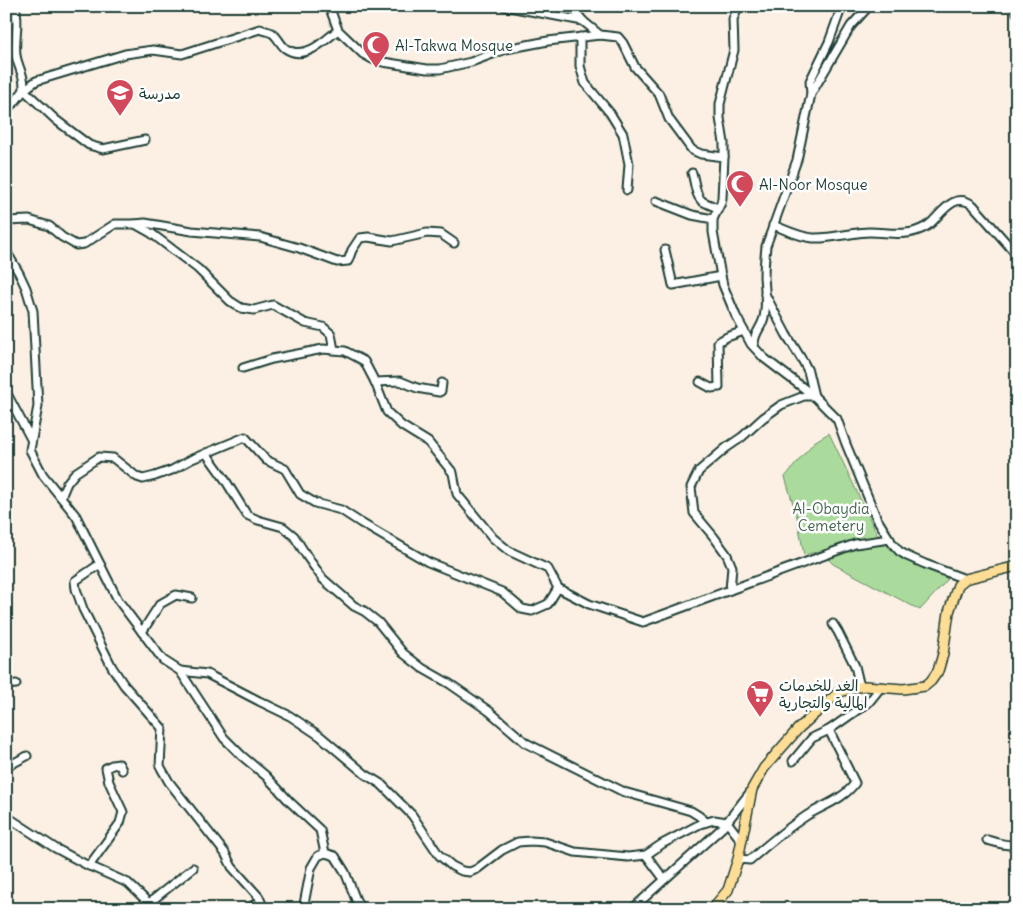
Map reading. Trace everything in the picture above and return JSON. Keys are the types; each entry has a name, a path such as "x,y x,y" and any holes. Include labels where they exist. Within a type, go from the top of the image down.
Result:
{"main road":[{"path":"712,909 728,890 738,859 752,789 764,768 798,729 838,694 851,688 881,687 903,689 925,686 938,671 943,654 949,612 958,585 965,579 1017,566"}],"street":[{"path":"15,6 18,20 16,55 23,78 24,90 56,120 89,145 103,149 145,140"},
{"path":"329,6 338,30 363,54 372,59 427,70 471,62 506,49 548,41 600,35 618,37 635,67 659,94 669,119 692,150 701,154 724,157"},
{"path":"504,6 583,21"},
{"path":"571,6 583,21 600,35"},
{"path":"739,6 732,19 734,50 720,104 724,143 722,198 713,219 712,232 721,276 730,301 744,331 764,358 814,396 837,419 874,511 890,539 899,550 907,556 965,579"},
{"path":"754,346 754,335 764,318 764,261 766,246 797,160 811,94 810,81 842,6"},
{"path":"811,94 851,26 869,6"},
{"path":"1015,6 1017,12"},
{"path":"6,109 14,103 24,90 36,81 126,54 153,50 182,54 260,30 273,34 286,48 297,53 319,45 338,30"},
{"path":"580,37 580,66 585,84 610,113 623,134 629,164 627,190"},
{"path":"692,174 697,193 702,200 718,208"},
{"path":"773,225 794,234 814,238 860,232 914,232 931,223 949,205 957,200 962,200 970,202 1017,255"},
{"path":"656,201 692,215 713,219"},
{"path":"6,221 29,220 49,226 76,245 84,244 115,224 145,223 192,231 260,237 299,248 337,262 348,261 352,250 360,238 368,237 392,241 427,233 441,234 454,243"},
{"path":"134,224 151,233 198,270 230,301 242,308 254,310 273,305 305,323 323,327 331,334 334,350"},
{"path":"665,250 673,285 721,276"},
{"path":"6,251 26,288 33,311 38,406 30,450 43,475 76,516 118,600 163,660 180,671 224,738 266,776 320,830 325,853"},
{"path":"765,294 808,371 814,396"},
{"path":"700,382 711,388 719,387 718,342 744,331"},
{"path":"243,368 323,348 345,351 364,361 375,382 386,412 402,426 428,442 453,473 458,494 493,538 509,550 548,569 558,588 588,604 643,622 855,544 890,539"},
{"path":"375,382 400,381 417,388 438,392 441,391 442,382"},
{"path":"6,392 31,439"},
{"path":"730,590 732,567 714,537 694,513 691,487 699,471 763,418 781,405 804,396 814,396"},
{"path":"60,497 75,473 99,457 113,458 137,478 143,479 172,470 192,459 245,438 266,460 285,469 300,494 315,504 340,510 428,562 502,592 522,609 532,611 548,604 558,588"},
{"path":"206,453 248,515 283,527 294,536 323,579 354,606 378,622 403,653 422,668 490,711 526,743 624,792 691,811 706,822"},
{"path":"100,564 74,581 83,608 112,667 162,728 160,766 169,782 225,853 232,867 259,897 264,908"},
{"path":"142,632 160,604 176,595 192,598"},
{"path":"832,624 838,632 854,666 860,687"},
{"path":"180,671 208,674 290,716 320,736 364,774 381,784 412,815 439,855 452,866 462,871 470,872 477,870 502,850 518,842 545,842 575,852 628,857 646,855 662,844 700,824 714,820 727,822 741,840"},
{"path":"6,685 16,684"},
{"path":"793,761 812,738 829,730 870,702 881,687"},
{"path":"738,859 750,860 784,831 850,791 854,783 829,730"},
{"path":"6,768 27,756"},
{"path":"89,866 120,823 123,812 109,782 106,768 112,764 119,764 122,770"},
{"path":"632,909 723,827 752,789"},
{"path":"6,816 55,848 89,866 128,883 152,906 193,868"},
{"path":"988,840 1008,845 1016,844 1017,842"},
{"path":"303,909 311,868 318,856 325,853 335,856 345,872 361,909"},
{"path":"646,855 664,879"},
{"path":"249,909 255,904 264,908"}],"green space":[{"name":"Al-Obaydia Cemetery","path":"829,433 877,534 896,554 948,579 920,610 833,564 820,551 804,555 797,517 785,477 814,442"}],"place":[{"name":"Al-Takwa Mosque","path":"376,69"},
{"name":"مدرسة","path":"120,117"},
{"name":"Al-Noor Mosque","path":"740,208"},
{"name":"الغد للخدمات المالية والتجارية","path":"760,718"}]}
